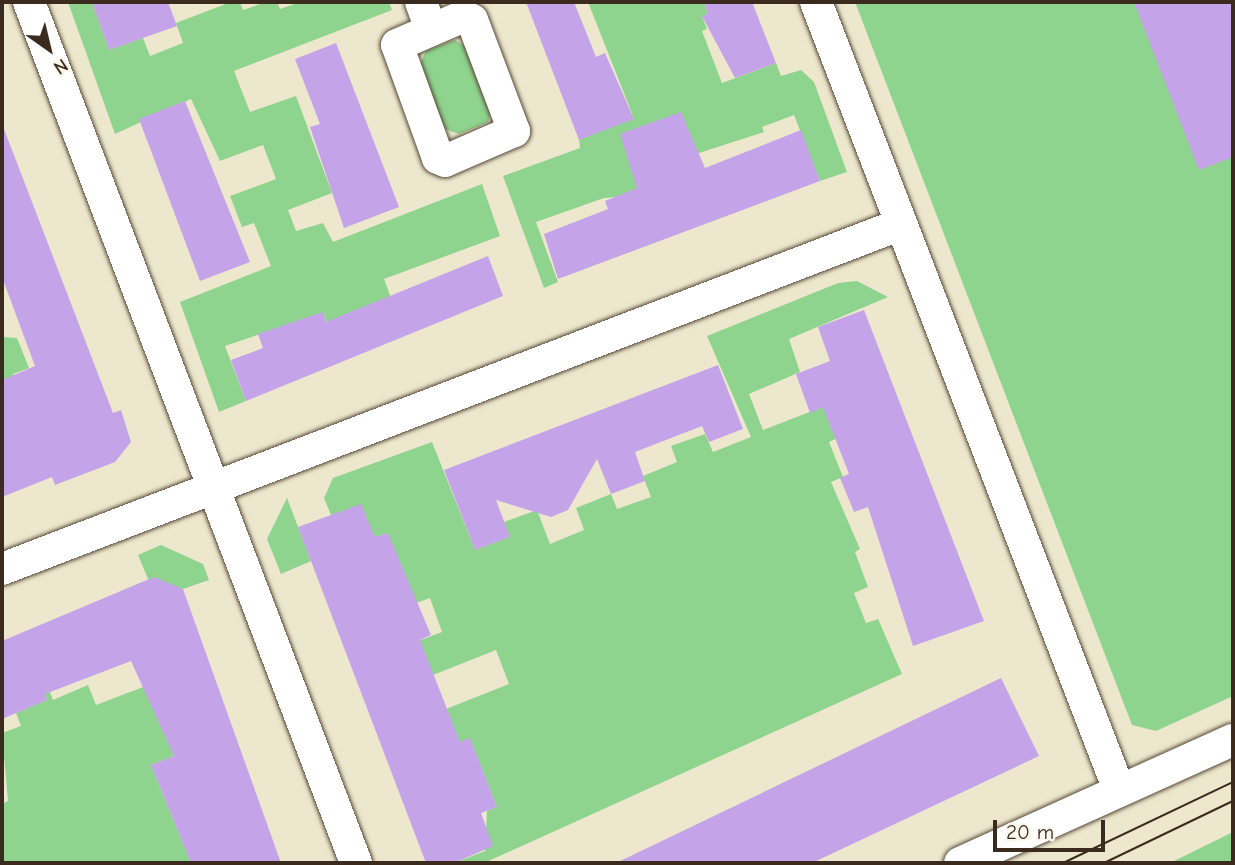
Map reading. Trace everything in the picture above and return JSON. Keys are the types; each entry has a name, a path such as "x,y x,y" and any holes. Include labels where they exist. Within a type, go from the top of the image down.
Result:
{"street":[{"path":"29,2 356,863"},
{"path":"816,2 1119,790"},
{"path":"426,16 471,18 512,135 439,158 397,49 401,41 426,16"},
{"path":"2,569 901,224"},
{"path":"960,863 1233,740"}],"green space":[{"path":"68,2 92,2 109,50 143,38 150,56 183,43 176,23 231,2 240,2 243,10 266,2 277,2 280,9 300,2 389,2 392,10 234,71 250,112 296,96 332,193 288,210 296,231 323,223 333,242 482,184 500,236 384,279 391,298 327,323 323,313 225,346 246,401 219,412 180,302 271,266 254,223 242,227 230,196 276,179 263,145 220,161 191,99 115,134"},
{"path":"588,2 704,2 708,14 702,16 707,29 702,31 722,83 776,63 781,76 801,70 814,82 847,172 820,181 794,115 762,127 764,132 699,153 640,195 604,198 536,222 558,282 544,288 503,176 580,148 579,140 633,116"},
{"path":"855,2 1233,2 1233,696 1156,731 1132,725"},
{"path":"455,40 466,47 492,109 488,122 459,134 445,129 420,64 426,51"},
{"path":"857,281 888,297 789,339 800,372 749,394 763,430 838,401 850,432 829,442 843,477 831,482 860,549 855,552 868,587 854,593 866,623 878,619 902,674 484,863 454,863 485,851 487,811 497,807 470,739 447,747 446,709 509,684 496,650 433,675 413,643 442,632 430,598 391,612 388,533 375,537 331,515 324,498 333,478 432,442 475,550 509,537 504,522 537,510 550,544 584,530 576,508 611,494 617,509 651,497 643,476 677,462 671,446 705,434 713,452 751,437 707,336 838,283"},
{"path":"2,337 17,338 29,368 13,374 27,423 2,432"},
{"path":"287,498 311,561 281,574 267,539"},
{"path":"161,545 203,564 209,580 183,589 148,579 138,555"},
{"path":"46,682 53,700 88,685 96,705 151,684 174,756 151,765 191,863 2,863 2,804 8,801 2,733 21,726 16,713 47,700 41,684"},
{"path":"1233,832 1233,863 1170,863"}],"building":[{"path":"92,2 168,2 177,26 109,50"},
{"path":"526,2 574,2 596,57 605,53 634,119 579,140"},
{"path":"704,2 752,2 776,63 735,78 702,16 708,14"},
{"path":"1134,2 1233,2 1233,157 1199,170"},
{"path":"336,43 399,207 344,228 310,127 320,124 295,59"},
{"path":"185,101 250,262 200,281 139,119"},
{"path":"681,112 705,168 801,130 820,181 558,279 544,234 608,209 605,201 637,188 620,134"},
{"path":"4,129 113,413 121,410 131,442 115,462 55,485 52,477 2,497 2,380 35,366 2,277"},
{"path":"488,256 503,296 246,401 231,360 263,348 258,334 323,312 326,322"},
{"path":"864,310 984,621 913,646 868,507 854,512 840,478 849,474 823,407 810,413 796,374 830,361 818,327"},
{"path":"718,365 743,429 709,442 702,426 635,452 645,481 611,494 597,459 568,510 551,517 496,500 510,537 475,550 444,470"},
{"path":"361,504 375,537 388,533 431,635 420,640 460,742 470,738 497,807 481,813 493,846 454,863 426,863 298,527"},
{"path":"154,577 183,589 281,863 191,863 151,765 174,756 131,661 45,694 47,700 2,719 2,641"},
{"path":"1001,678 1039,756 812,863 616,863"}],"tram line":[{"path":"1063,863 1233,782"},
{"path":"1104,863 1233,801"}]}
